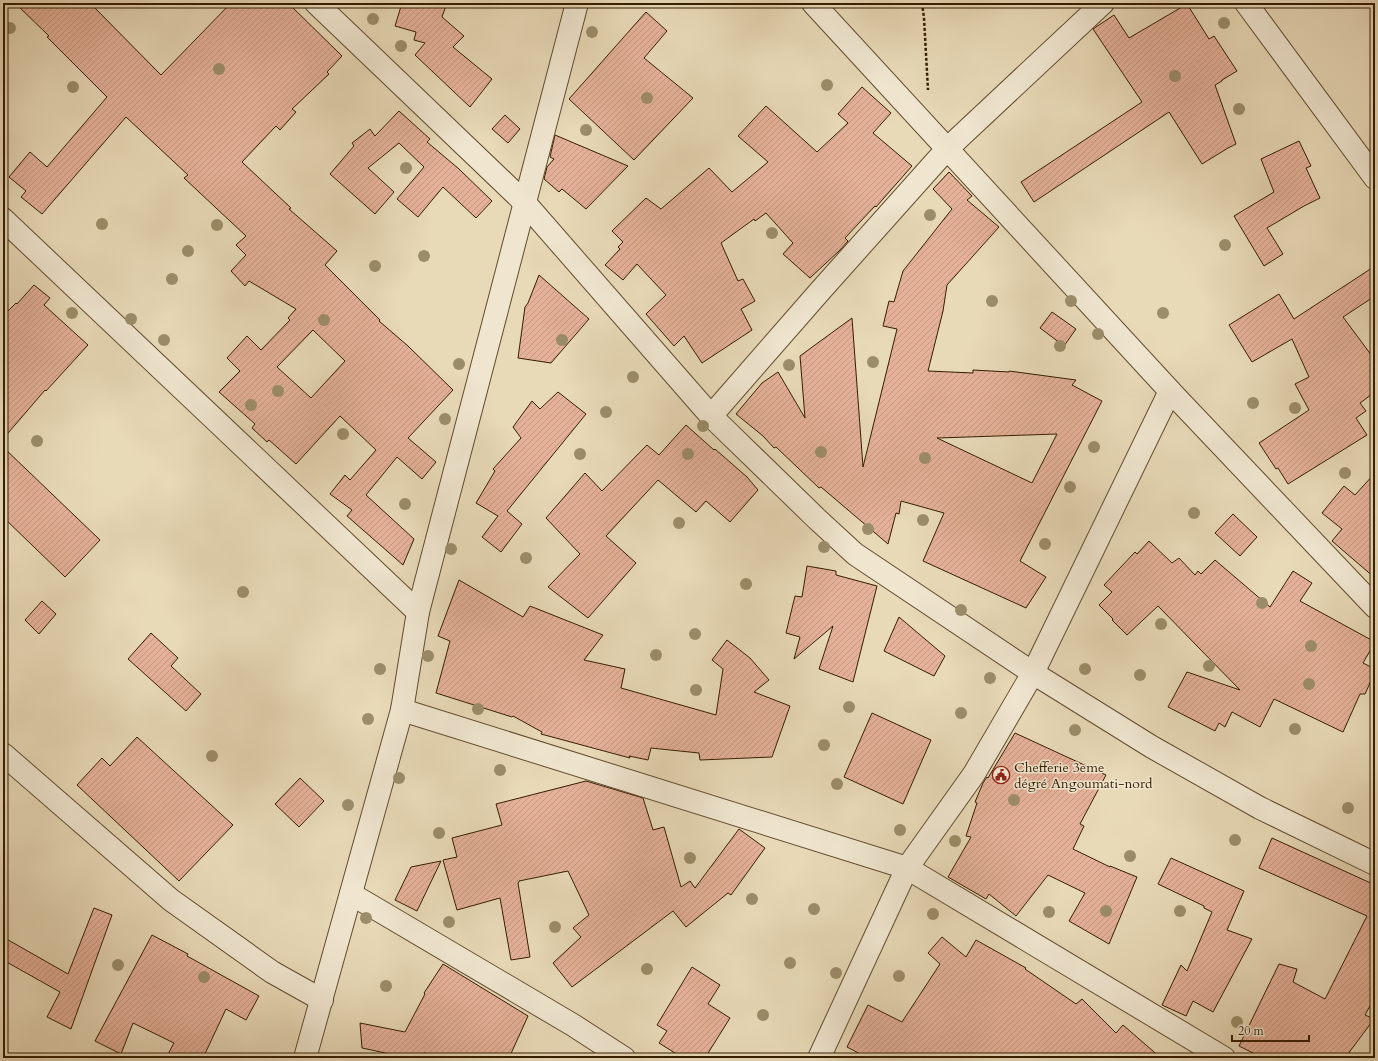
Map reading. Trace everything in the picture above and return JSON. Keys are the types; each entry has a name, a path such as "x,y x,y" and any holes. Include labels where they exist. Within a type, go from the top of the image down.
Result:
{"street":[{"path":"316,3 525,203 711,416 817,519 856,554 1033,673 1152,747 1253,805 1375,864"},
{"path":"305,1058 352,894 402,710 418,612 577,3"},
{"path":"813,3 1170,391 1375,607"},
{"path":"711,416 947,149 1103,3"},
{"path":"1246,3 1375,178"},
{"path":"3,219 418,612"},
{"path":"819,1058 907,868 974,774 1033,673 1170,391"},
{"path":"402,710 907,868 1224,1058"},
{"path":"3,754 171,900 272,972 322,1000"},
{"path":"352,894 574,1025 624,1058"}],"path":[{"path":"922,3 928,93"}],"building":[{"path":"15,3 90,3 161,75 231,3 288,3 342,56 327,72 329,74 292,109 296,112 280,130 276,126 242,162 291,208 289,209 337,251 325,265 380,320 379,321 408,346 453,390 408,438 436,462 422,479 397,457 366,495 414,539 403,565 347,516 352,510 330,494 345,475 350,480 376,450 340,416 296,464 269,440 267,442 252,428 255,424 219,392 240,371 227,358 247,336 261,350 290,320 288,318 296,309 249,281 245,286 231,271 246,255 236,245 246,236 184,178 188,175 126,117 42,214 21,197 26,191 9,177 30,152 47,167 107,97 47,37 49,36","holes":["313,330 345,361 311,398 277,367"]},
{"path":"402,3 447,3 442,17 464,36 453,47 492,79 470,107 415,55 425,43 414,40 416,32 395,26"},
{"path":"1187,4 1209,39 1214,36 1237,71 1215,85 1236,144 1202,164 1169,112 1034,202 1021,182 1142,102 1093,29 1114,15 1129,38"},
{"path":"646,12 667,31 644,58 693,98 634,160 569,99"},
{"path":"862,87 891,113 873,133 912,166 876,207 875,206 845,238 848,241 840,250 810,278 783,254 793,243 766,213 755,221 754,219 721,243 738,281 743,279 755,301 741,309 752,330 702,363 684,336 674,346 646,314 666,295 637,264 623,280 605,265 620,249 618,247 623,242 612,231 646,198 661,209 709,168 732,192 768,162 738,136 766,106 817,152 848,123 838,114"},
{"path":"399,111 430,139 427,142 459,169 492,201 476,218 443,187 418,217 397,199 424,167 399,143 368,168 394,192 375,214 330,174 354,146 352,143 370,129 375,136"},
{"path":"505,115 520,129 508,143 492,129"},
{"path":"555,135 628,166 586,209 562,189 559,192 544,179 547,167 554,159 550,157"},
{"path":"1299,141 1311,166 1306,168 1320,198 1267,228 1283,254 1264,266 1234,216 1274,192 1261,159"},
{"path":"949,172 972,196 967,200 999,227 947,285 943,311 928,371 973,373 973,370 1009,371 1076,380 1072,385 1102,401 1020,561 1046,577 1026,608 923,561 944,513 901,501 899,514 896,513 888,544 821,487 819,488 776,447 774,448 763,436 736,414 762,383 778,372 805,418 800,356 852,318 863,467 897,329 883,326 889,301 894,302 903,271 952,209 933,189","holes":["1057,434 1032,483 937,438"]},
{"path":"1375,266 1375,296 1343,317 1375,360 1375,392 1360,403 1366,411 1356,418 1367,435 1288,484 1259,443 1309,410 1295,384 1309,377 1292,339 1252,362 1229,325 1279,294 1294,319"},
{"path":"539,275 589,319 551,363 518,358 525,307"},
{"path":"34,285 50,298 44,305 88,345 46,391 45,390 3,439 3,316 16,303 17,304"},
{"path":"1052,312 1076,329 1064,346 1040,328"},
{"path":"558,392 586,414 507,511 522,524 501,552 482,537 498,516 476,503 495,471 493,469 521,438 513,427 532,401 540,409"},
{"path":"686,425 747,477 758,490 730,522 706,501 696,512 658,480 606,536 636,563 588,618 548,587 580,554 546,518 585,473 602,491 647,445 659,455"},
{"path":"3,447 100,540 65,577 3,517"},
{"path":"1375,473 1375,578 1332,541 1342,529 1322,513 1344,486 1355,495"},
{"path":"1233,514 1257,537 1240,556 1215,533"},
{"path":"1149,541 1172,563 1179,558 1195,575 1198,571 1201,574 1215,560 1270,607 1293,571 1312,583 1300,601 1375,642 1363,663 1375,669 1375,672 1365,694 1360,694 1343,732 1274,699 1260,727 1232,712 1225,727 1219,723 1215,731 1168,707 1187,672 1240,690 1158,606 1127,635 1099,605 1112,592 1104,585 1135,552 1137,554"},
{"path":"807,566 836,571 836,575 877,586 853,682 819,669 833,626 794,659 800,637 786,633 795,596 802,597"},
{"path":"459,580 523,617 530,606 603,635 584,660 625,669 621,688 716,715 723,669 712,660 727,640 750,658 769,680 754,692 790,706 772,757 700,760 699,753 651,748 648,760 629,756 630,758 541,734 542,732 513,716 512,717 436,693 450,641 438,636"},
{"path":"42,601 56,614 39,634 25,620"},
{"path":"899,617 945,656 934,676 884,651"},
{"path":"151,633 178,658 171,666 201,694 186,711 128,659"},
{"path":"872,713 931,740 903,804 844,777"},
{"path":"1015,733 1106,775 1080,824 1084,826 1073,849 1110,867 1137,877 1109,944 1069,921 1085,893 1048,875 1016,916 989,894 986,899 948,877 971,837 966,836 977,803 975,802 983,783 987,777 988,778"},
{"path":"137,737 233,825 179,881 77,785 102,758 110,766"},
{"path":"300,778 324,801 299,827 275,804"},
{"path":"586,781 643,798 653,830 664,827 681,887 690,881 695,888 739,829 765,848 731,895 728,893 686,927 673,911 572,987 553,963 581,937 573,928 589,915 568,871 519,881 518,883 530,957 511,960 500,898 457,910 443,860 457,857 452,838 502,825 496,804"},
{"path":"1272,838 1375,885 1375,997 1365,1015 1374,1019 1345,1058 1263,1058 1239,1046 1279,964 1297,969 1293,982 1325,999 1367,916 1259,868"},
{"path":"1171,858 1244,891 1227,930 1252,939 1213,1012 1193,1001 1186,1016 1162,1005 1181,965 1187,971 1212,912 1204,908 1204,906 1158,884"},
{"path":"441,861 417,911 395,900 411,867"},
{"path":"94,908 112,915 71,1029 47,1017 60,992 3,960 3,937 68,974"},
{"path":"152,935 188,954 187,956 259,996 246,1020 226,1009 203,1058 166,1058 174,1043 133,1023 121,1054 95,1041"},
{"path":"942,937 966,957 976,940 1026,968 1025,969 1076,1004 1082,999 1116,1033 1123,1025 1161,1058 868,1058 847,1047 868,1005 902,1022 940,964 928,953"},
{"path":"443,964 528,1016 509,1058 448,1058 424,1053 422,1058 409,1058 362,1048 360,1023 405,1032 425,994 424,993"},
{"path":"692,967 720,985 708,1004 730,1018 705,1058 683,1058 659,1043 667,1031 657,1025"}],"place":[{"name":"Chefferie 3eme dégré Angoumati-nord","path":"1001,775"}]}
